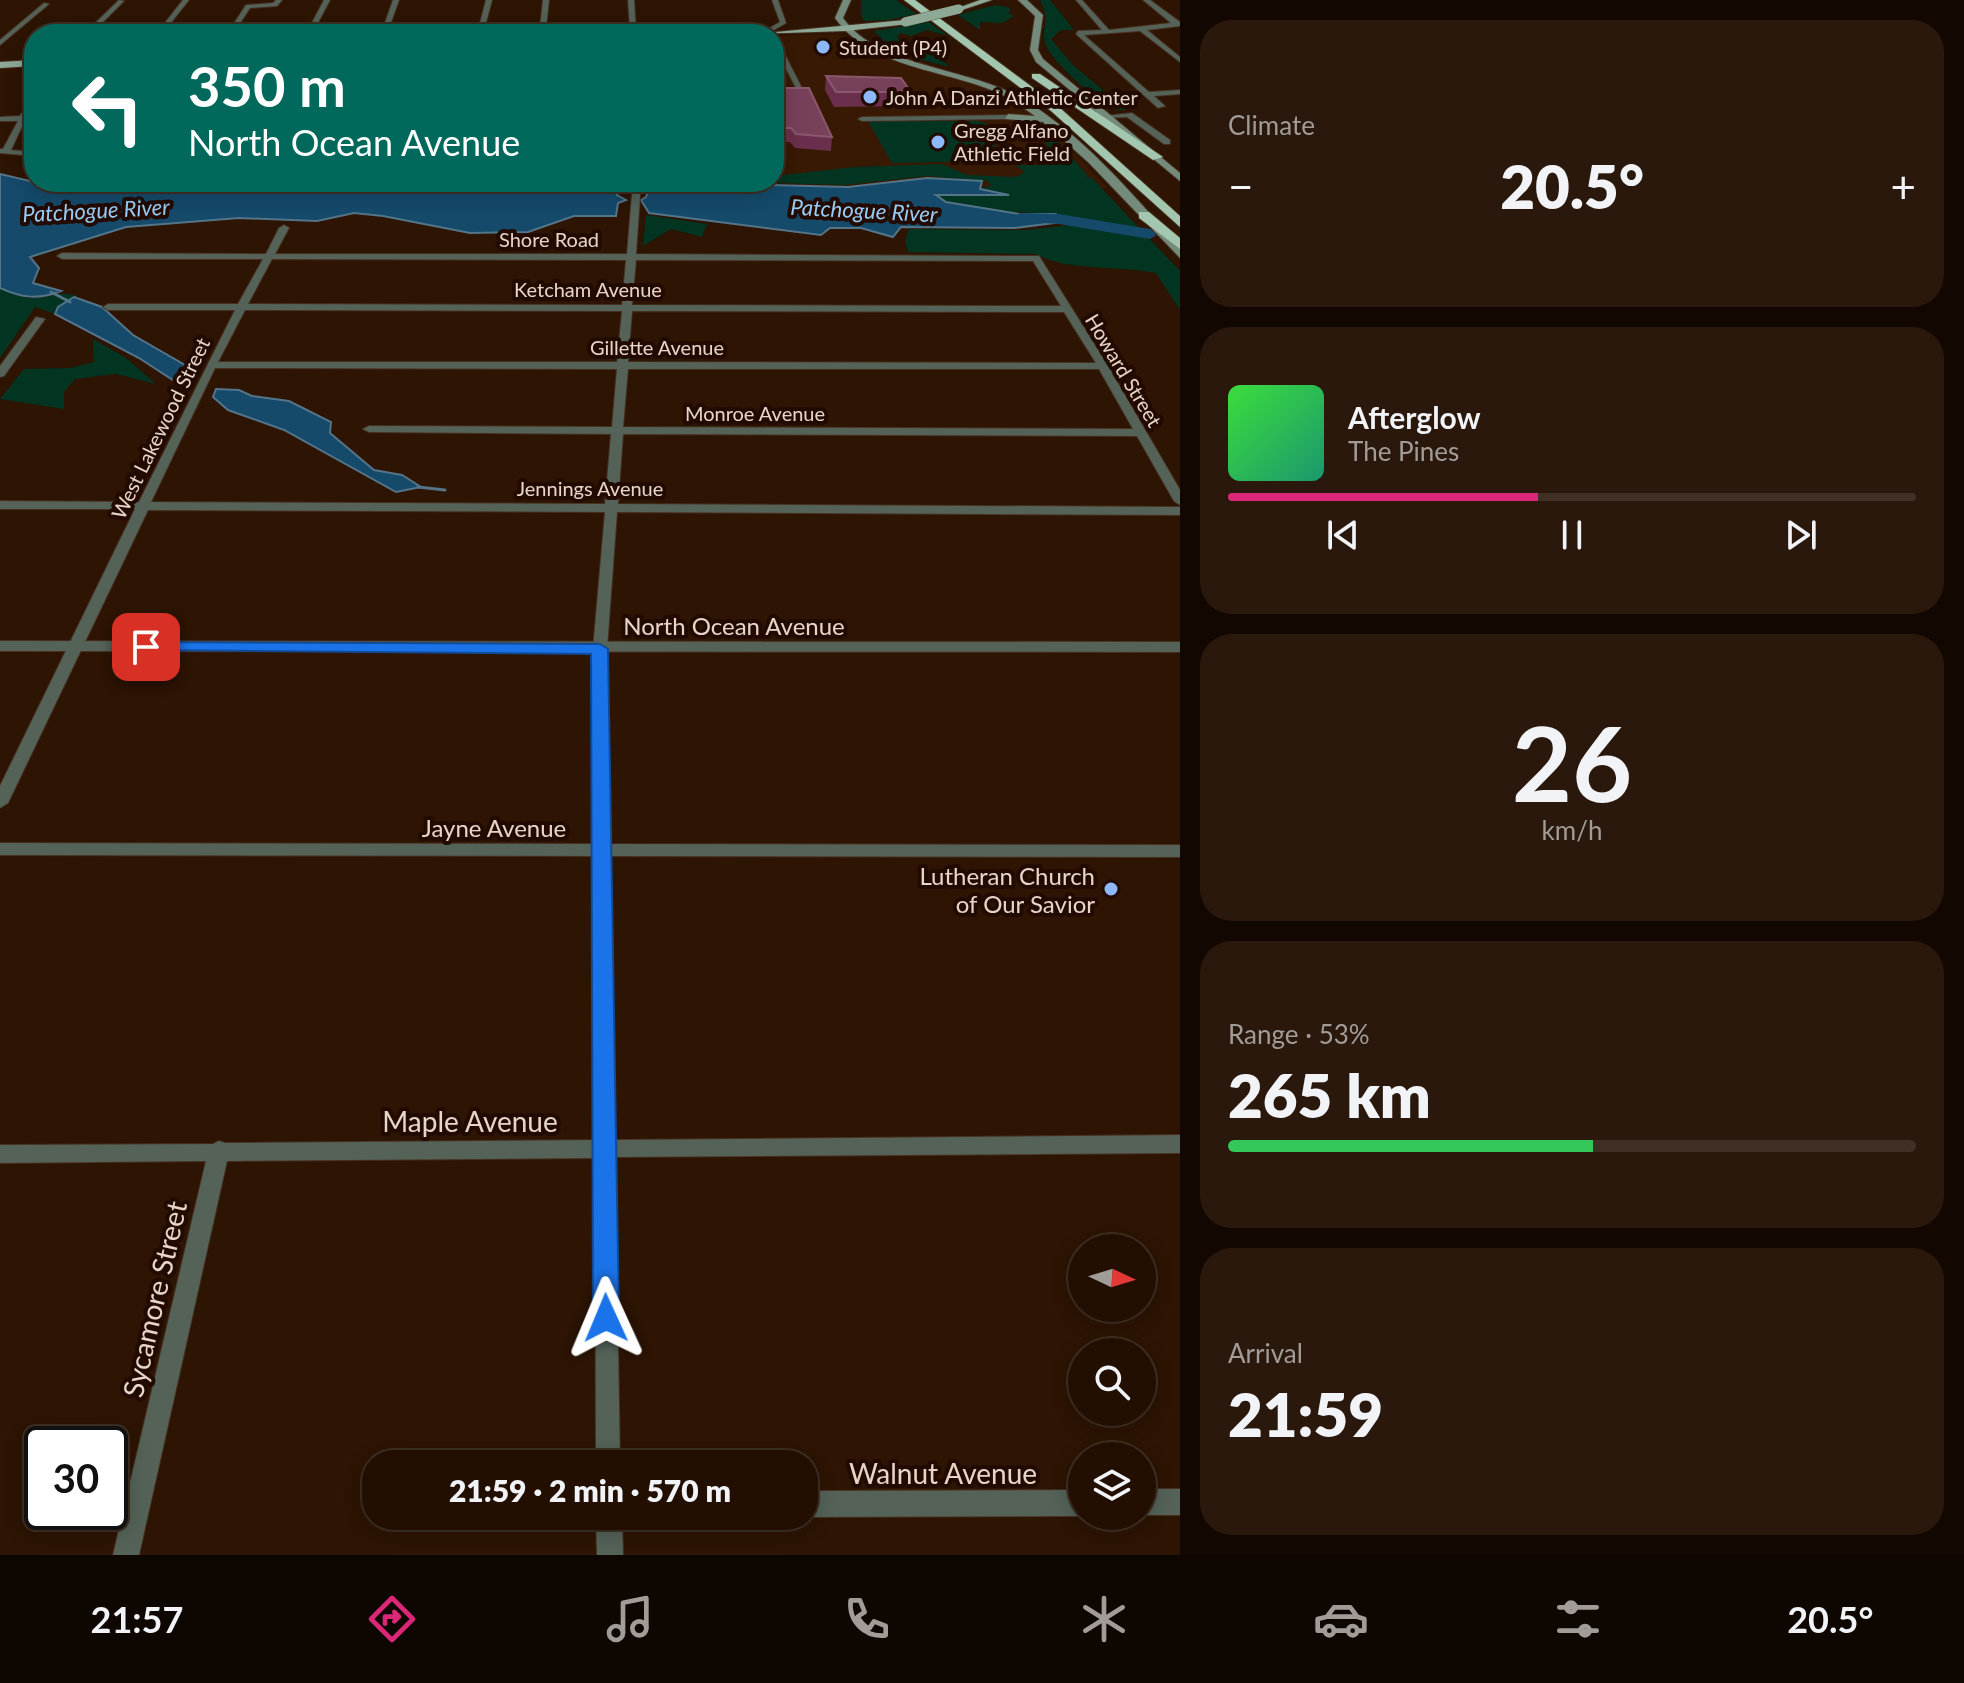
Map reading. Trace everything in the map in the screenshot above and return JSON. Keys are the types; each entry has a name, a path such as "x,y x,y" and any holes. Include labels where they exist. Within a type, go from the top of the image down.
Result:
{"highway":[{"path":"909,0 1055,109 1180,223"},
{"path":"927,0 991,46"},
{"path":"1132,157 1015,63 1157,157"},
{"path":"1055,109 1124,194"},
{"path":"1144,215 1180,245"}],"main road":[{"path":"847,0 839,14 846,29 877,49 988,85 1021,101 1124,194 1180,254"},
{"path":"784,34 905,22 988,0"},
{"path":"1022,0 1035,9 1040,18 1034,50 1039,60 1180,178"},
{"path":"0,65 24,64"},
{"path":"1008,117 1027,113 1021,101"},
{"path":"1008,117 1043,119"}],"street":[{"path":"167,24 186,0"},
{"path":"236,24 248,6 275,5 279,0"},
{"path":"314,24 327,0"},
{"path":"388,24 396,0"},
{"path":"483,24 489,0"},
{"path":"543,24 546,0"},
{"path":"631,0 635,24"},
{"path":"775,0 781,24"},
{"path":"1079,0 1107,32"},
{"path":"1146,0 1178,24"},
{"path":"97,24 121,1"},
{"path":"0,43 46,4"},
{"path":"1161,106 1078,33 1178,24"},
{"path":"1141,29 1180,60"},
{"path":"784,65 801,95 784,96"},
{"path":"1146,94 1180,92"},
{"path":"1108,116 1129,115 1167,142"},
{"path":"862,119 1008,117"},
{"path":"0,119 23,118"},
{"path":"23,118 3,151 24,153"},
{"path":"608,1450 600,649 636,192"},
{"name":"West Lakewood Street","path":"0,803 240,306 284,228"},
{"name":"Shore Road","path":"62,256 1036,258"},
{"name":"Howard Street","path":"1036,258 1103,366 1180,501"},
{"name":"Ketcham Avenue","path":"108,307 1067,309"},
{"path":"0,374 40,319"},
{"name":"Gillette Avenue","path":"211,365 1103,366"},
{"name":"Monroe Avenue","path":"369,429 1141,433"},
{"name":"Jennings Avenue","path":"0,505 1180,511"},
{"name":"North Ocean Avenue","path":"0,646 600,649 1180,647"},
{"name":"Jayne Avenue","path":"0,849 1180,851"},
{"name":"Maple Avenue","path":"0,1154 1180,1144"},
{"name":"Sycamore Street","path":"126,1555 219,1150"},
{"path":"1156,1502 1180,1502"},
{"name":"Walnut Avenue","path":"818,1504 1068,1503"},
{"path":"609,1530 610,1555"}],"shaded area":[{"path":"839,34 874,52 1009,97 1063,141 1108,188 1009,195 927,178 848,187 784,184 784,36"}],"green space":[{"path":"861,0 896,0 916,14 864,21"},
{"path":"1040,0 1050,0 1074,30 1061,30 1051,39 1072,64 1126,110 1113,109 1096,98 1055,59 1045,43 1045,13"},
{"path":"995,5 1008,7 1011,10 1008,13 1014,16 1002,23 980,22 980,30 958,15"},
{"path":"929,22 948,36 927,30 911,36 900,33 897,37 901,44 933,55 949,67 896,53 874,31"},
{"name":"Gregg Alfano Athletic Field","path":"868,121 977,121 987,124 996,139 994,146 1001,161 892,163"},
{"path":"1031,122 1056,140 1088,176 1085,178 1091,177 1180,271 1180,310 1156,273 1078,266 1035,254 908,252 905,241 909,229 1027,230 1078,224 1136,232 1056,214 994,211 946,202 935,194 1004,194 979,189 992,185 986,181 927,176 844,185 784,183 784,175 855,167 942,164 967,175 1016,177 1025,172 1015,165 1047,165 1058,160"},
{"path":"646,215 707,224 702,237 671,229 643,246"},
{"path":"0,288 27,297 77,296 58,307 55,314 35,307 0,358"},
{"path":"93,339 126,358 156,384 116,374 75,379 64,392 64,409 0,399 24,369 70,368 94,362"}],"water":[{"path":"0,174 24,180 24,192 618,192 617,195 626,200 618,203 616,216 574,216 528,232 470,233 354,213 317,221 239,218 126,227 30,257 39,268 33,283 61,291 30,297 0,288"},
{"path":"927,178 982,181 980,189 1009,195 936,195 946,202 1019,214 1056,214 1062,222 1015,228 901,227 893,237 861,228 830,228 821,235 649,213 641,200 648,192 784,192 784,185 848,187"},
{"path":"74,297 102,307 133,335 197,372 190,387 182,386 139,358 55,314 58,307"},
{"path":"216,389 239,390 252,396 289,401 331,422 330,433 374,470 402,475 421,487 396,492 284,430 228,410 213,397"}],"building":[{"path":"826,76 901,78 911,92 836,92"},
{"path":"784,88 809,88 832,137 796,134 791,128 784,128"}],"waterway":[{"name":"Patchogue River","path":"1020,218 1059,219 1150,234"},
{"path":"51,292 70,302"},
{"path":"418,487 445,490"}],"place":[{"name":"Student (P4)","path":"823,47"},
{"name":"John A Danzi Athletic Center","path":"870,97"},
{"name":"Gregg Alfano Athletic Field","path":"938,142"},
{"name":"Lutheran Church of Our Savior","path":"1111,889"}],"route":[{"path":"146,647 600,649 606,1318"}]}
